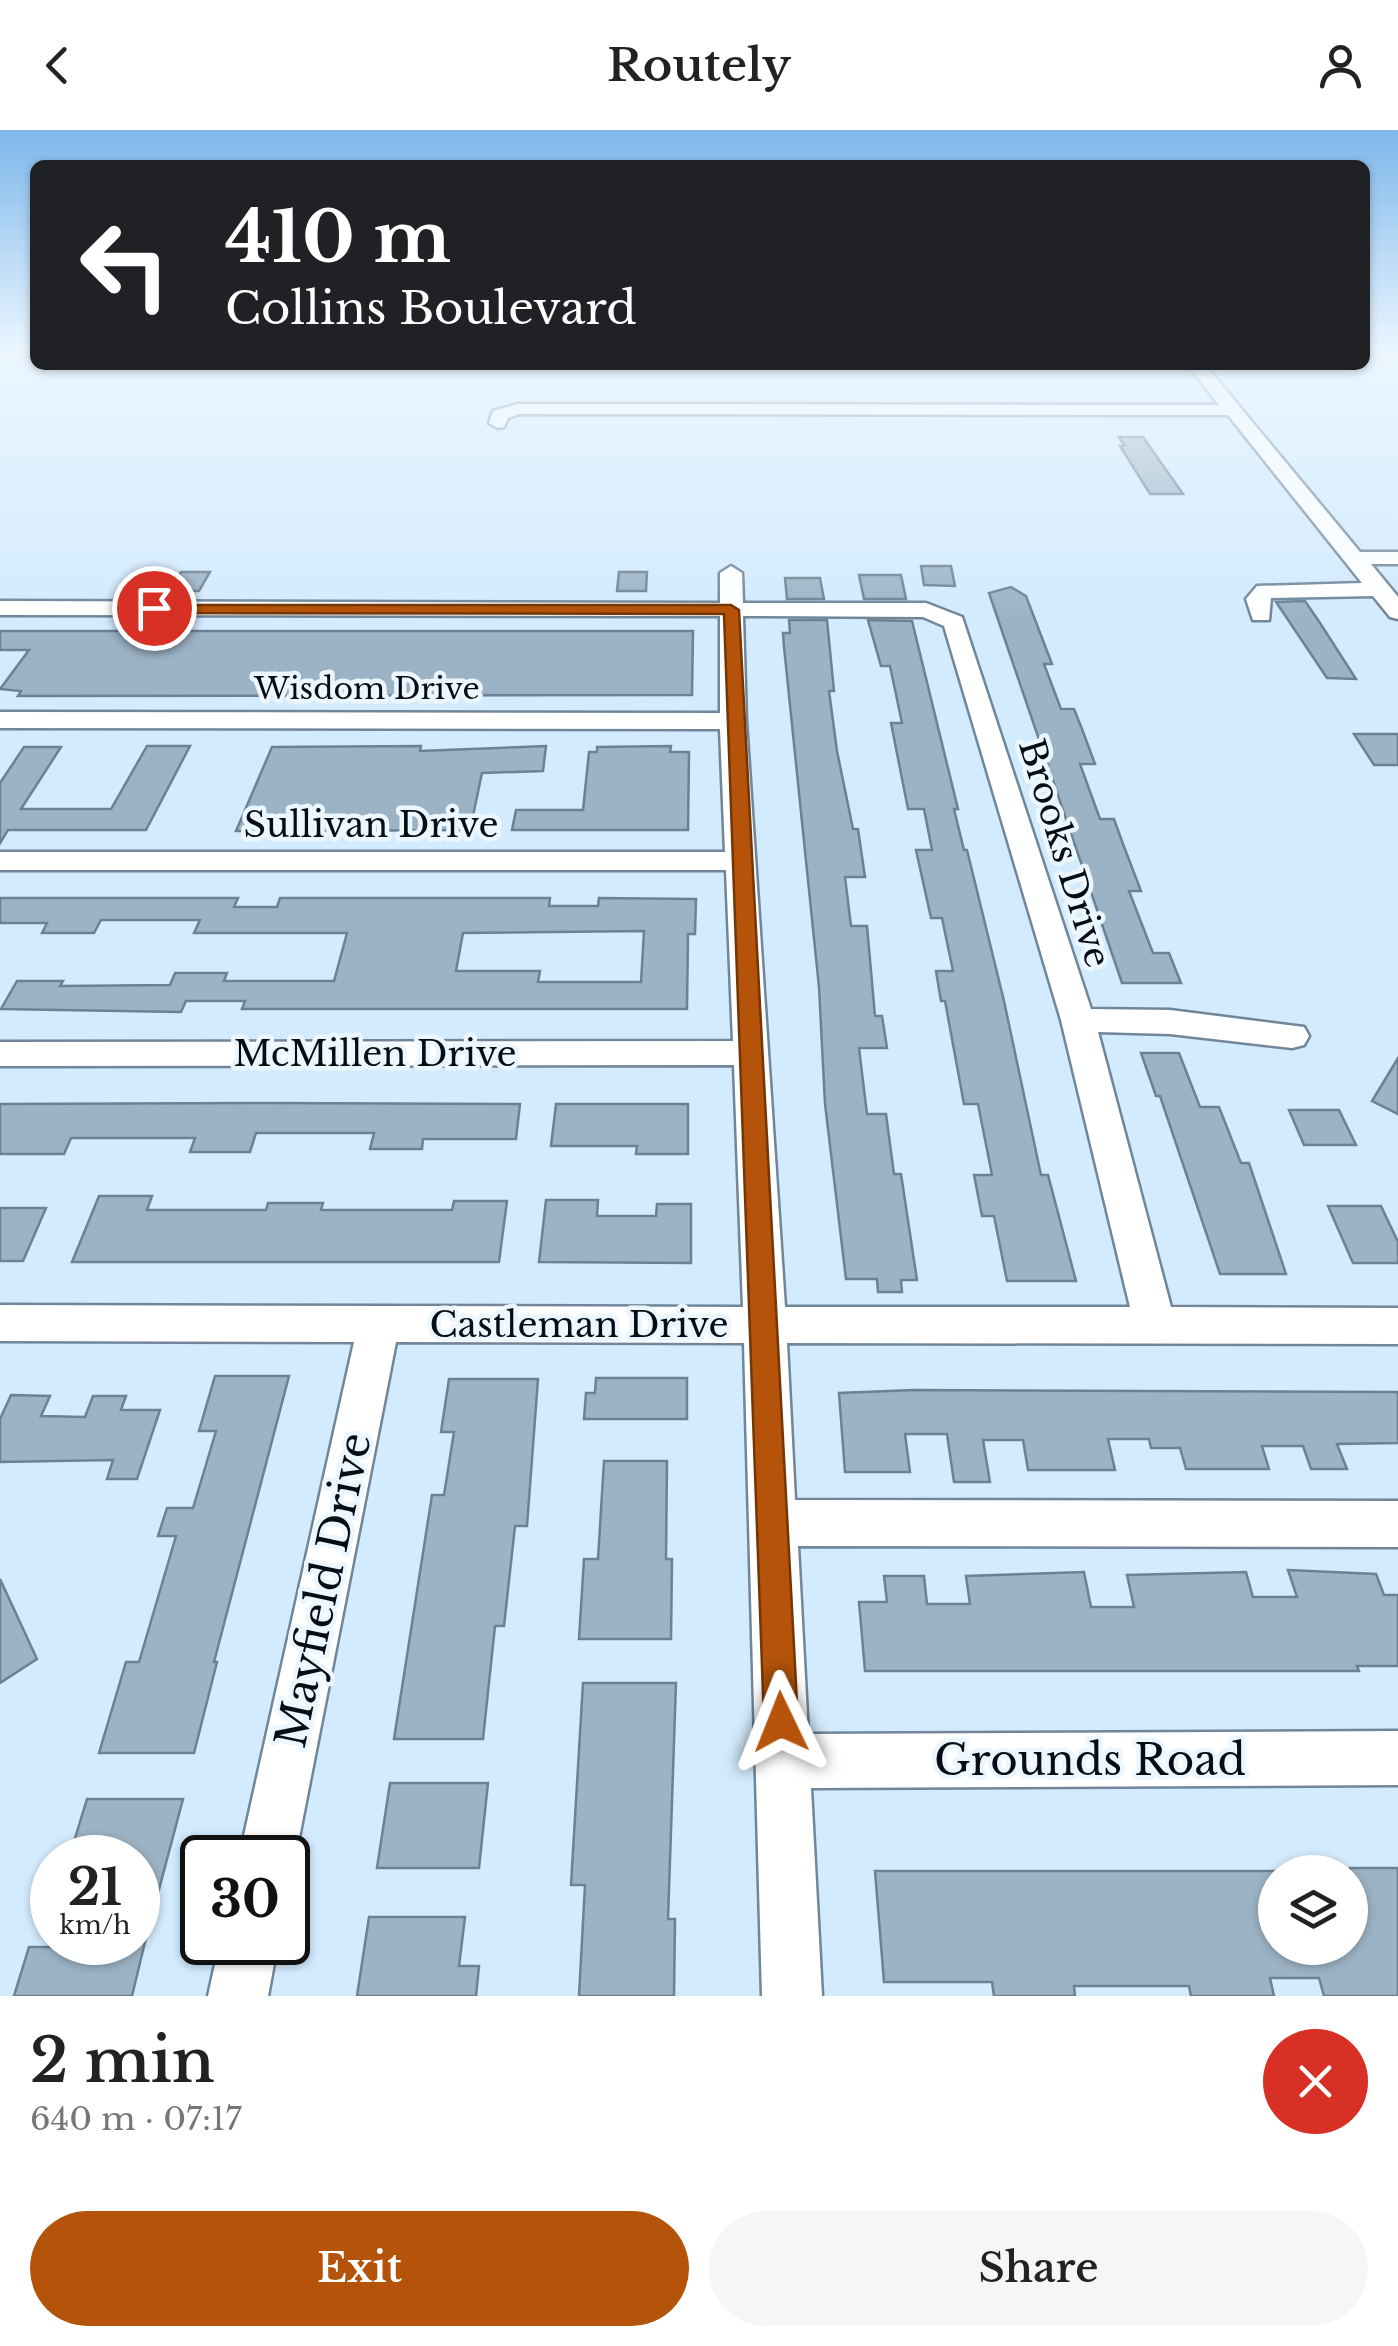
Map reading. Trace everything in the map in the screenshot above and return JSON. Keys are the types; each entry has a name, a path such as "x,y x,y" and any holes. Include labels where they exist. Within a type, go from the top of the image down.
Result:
{"street":[{"path":"1256,441 1398,614"},
{"path":"1354,558 1398,558"},
{"path":"1261,615 1257,599 1265,591 1380,589"},
{"path":"1332,590 1335,602 1348,610 1398,614"},
{"path":"731,591 733,721 765,1325 792,1996"},
{"name":"Brooks Drive","path":"0,608 731,591 926,610 954,622 1078,1020 1155,1326"},
{"name":"Wisdom Drive","path":"0,720 733,721"},
{"name":"Sullivan Drive","path":"0,861 743,862"},
{"path":"1078,1020 1170,1022 1292,1036"},
{"name":"McMillen Drive","path":"0,1054 750,1053"},
{"name":"Castleman Drive","path":"0,1323 1398,1326"},
{"name":"Mayfield Drive","path":"272,1835 379,1323"},
{"path":"774,1523 1398,1524"},
{"name":"Grounds Road","path":"782,1761 1398,1758"},
{"path":"238,1996 244,1965"}],"building":[{"path":"1122,441 1146,441 1183,494 1150,494 1120,446 1124,445"},
{"path":"921,566 951,566 955,586 924,585"},
{"path":"181,572 210,572 199,591 169,591"},
{"path":"619,572 647,572 646,591 617,591"},
{"path":"859,575 901,575 906,599 864,599"},
{"path":"785,578 820,578 824,599 787,599"},
{"path":"1011,587 1026,596 1052,664 1044,664 1061,709 1074,709 1082,729 1095,764 1080,764 1100,819 1114,819 1141,891 1129,891 1153,953 1169,953 1181,983 1122,983 989,593"},
{"path":"1305,601 1356,679 1327,678 1276,602"},
{"path":"789,620 827,620 834,691 829,691 837,751 853,829 858,829 865,877 845,877 851,926 867,926 875,1016 882,1016 887,1048 859,1048 867,1114 886,1114 894,1174 901,1174 917,1280 901,1280 902,1292 878,1292 877,1279 846,1279 825,1104 819,987 784,647 783,633 790,633"},
{"path":"868,620 912,621 958,809 954,809 1004,1001 1041,1175 1048,1175 1076,1281 1007,1281 994,1216 982,1216 974,1175 992,1175 978,1104 964,1104 936,971 953,971 942,918 931,918 916,850 932,850 924,809 908,809 891,723 902,723 890,666 881,666"},
{"path":"0,631 693,631 692,695 18,696 21,691 0,689 29,650 0,650"},
{"path":"1354,734 1398,734 1398,765 1374,765"},
{"path":"147,746 190,746 146,830 8,830 0,843 0,783 24,747 61,747 21,809 111,809"},
{"path":"421,746 420,751 546,746 543,771 482,773 470,830 305,831 308,824 262,824 260,831 236,831 272,747"},
{"path":"671,746 670,752 689,752 688,830 512,830 516,810 583,810 589,752 597,752 597,747"},
{"path":"0,898 238,898 234,907 277,907 280,898 550,898 549,906 598,906 599,898 696,899 695,934 688,934 687,1009 242,1009 245,1001 186,1001 181,1012 1,1009 17,981 63,981 60,986 170,985 175,973 227,973 224,981 334,981 347,933 194,933 200,920 101,920 94,933 42,933 47,923 0,923","holes":["644,931 641,982 538,982 540,971 456,971 463,933"]},
{"path":"1141,1053 1179,1053 1200,1107 1219,1107 1241,1163 1249,1163 1286,1274 1220,1274 1160,1096 1156,1096"},
{"path":"1398,1058 1398,1114 1372,1101"},
{"path":"0,1104 520,1104 516,1139 423,1139 422,1149 370,1149 374,1133 256,1133 250,1152 190,1152 195,1138 71,1138 64,1154 0,1154"},
{"path":"556,1104 688,1104 688,1154 636,1154 637,1146 551,1146"},
{"path":"1289,1110 1339,1110 1356,1145 1304,1145"},
{"path":"99,1196 152,1196 147,1210 266,1210 268,1203 323,1203 321,1210 452,1210 454,1201 507,1201 499,1262 72,1262"},
{"path":"546,1200 598,1200 597,1216 656,1216 657,1204 691,1204 691,1263 539,1262"},
{"path":"1328,1206 1381,1206 1398,1242 1398,1263 1353,1263"},
{"path":"0,1208 46,1208 23,1261 0,1261"},
{"path":"215,1376 289,1376 194,1753 99,1753 126,1662 139,1662 176,1536 158,1536 167,1508 193,1508 216,1431 199,1431"},
{"path":"596,1378 687,1378 687,1419 584,1419 586,1393 595,1393"},
{"path":"449,1379 538,1379 527,1526 515,1526 504,1626 495,1626 483,1739 394,1739 432,1495 444,1495 454,1432 441,1432"},
{"path":"1398,1392 1398,1443 1337,1444 1347,1469 1311,1469 1303,1446 1262,1446 1269,1469 1186,1469 1180,1448 1151,1448 1149,1439 1108,1439 1115,1470 1028,1470 1023,1440 983,1440 990,1482 954,1482 947,1434 905,1434 910,1472 845,1472 839,1393"},
{"path":"11,1395 50,1396 41,1416 85,1417 93,1396 126,1396 121,1410 160,1410 137,1479 107,1479 113,1460 0,1462 0,1419"},
{"path":"604,1461 667,1461 666,1559 672,1559 671,1639 579,1639 584,1559 598,1559"},
{"path":"1288,1570 1376,1574 1384,1595 1398,1595 1398,1666 1357,1666 1359,1671 865,1671 859,1602 887,1602 884,1576 924,1576 927,1604 970,1604 966,1576 1084,1572 1091,1607 1134,1607 1127,1575 1246,1572 1253,1597 1297,1597"},
{"path":"0,1579 37,1659 0,1683"},
{"path":"583,1683 676,1683 668,1919 675,1919 674,1996 579,1996 585,1885 571,1885"},
{"path":"390,1783 488,1783 479,1868 377,1868"},
{"path":"87,1799 183,1799 160,1886 160,1835 76,1835"},
{"path":"1368,1868 1398,1868 1398,1996 1324,1996 1319,1978 1270,1978 1274,1996 1191,1996 1189,1986 1074,1986 1075,1996 994,1996 992,1982 884,1982 875,1871 1258,1871 1258,1965 1368,1965"},
{"path":"369,1917 465,1917 459,1966 479,1966 476,1996 357,1996"},
{"path":"29,1947 30,1965 139,1965 132,1996 14,1996"}],"route":[{"path":"154,608 731,610 781,1722"}]}
